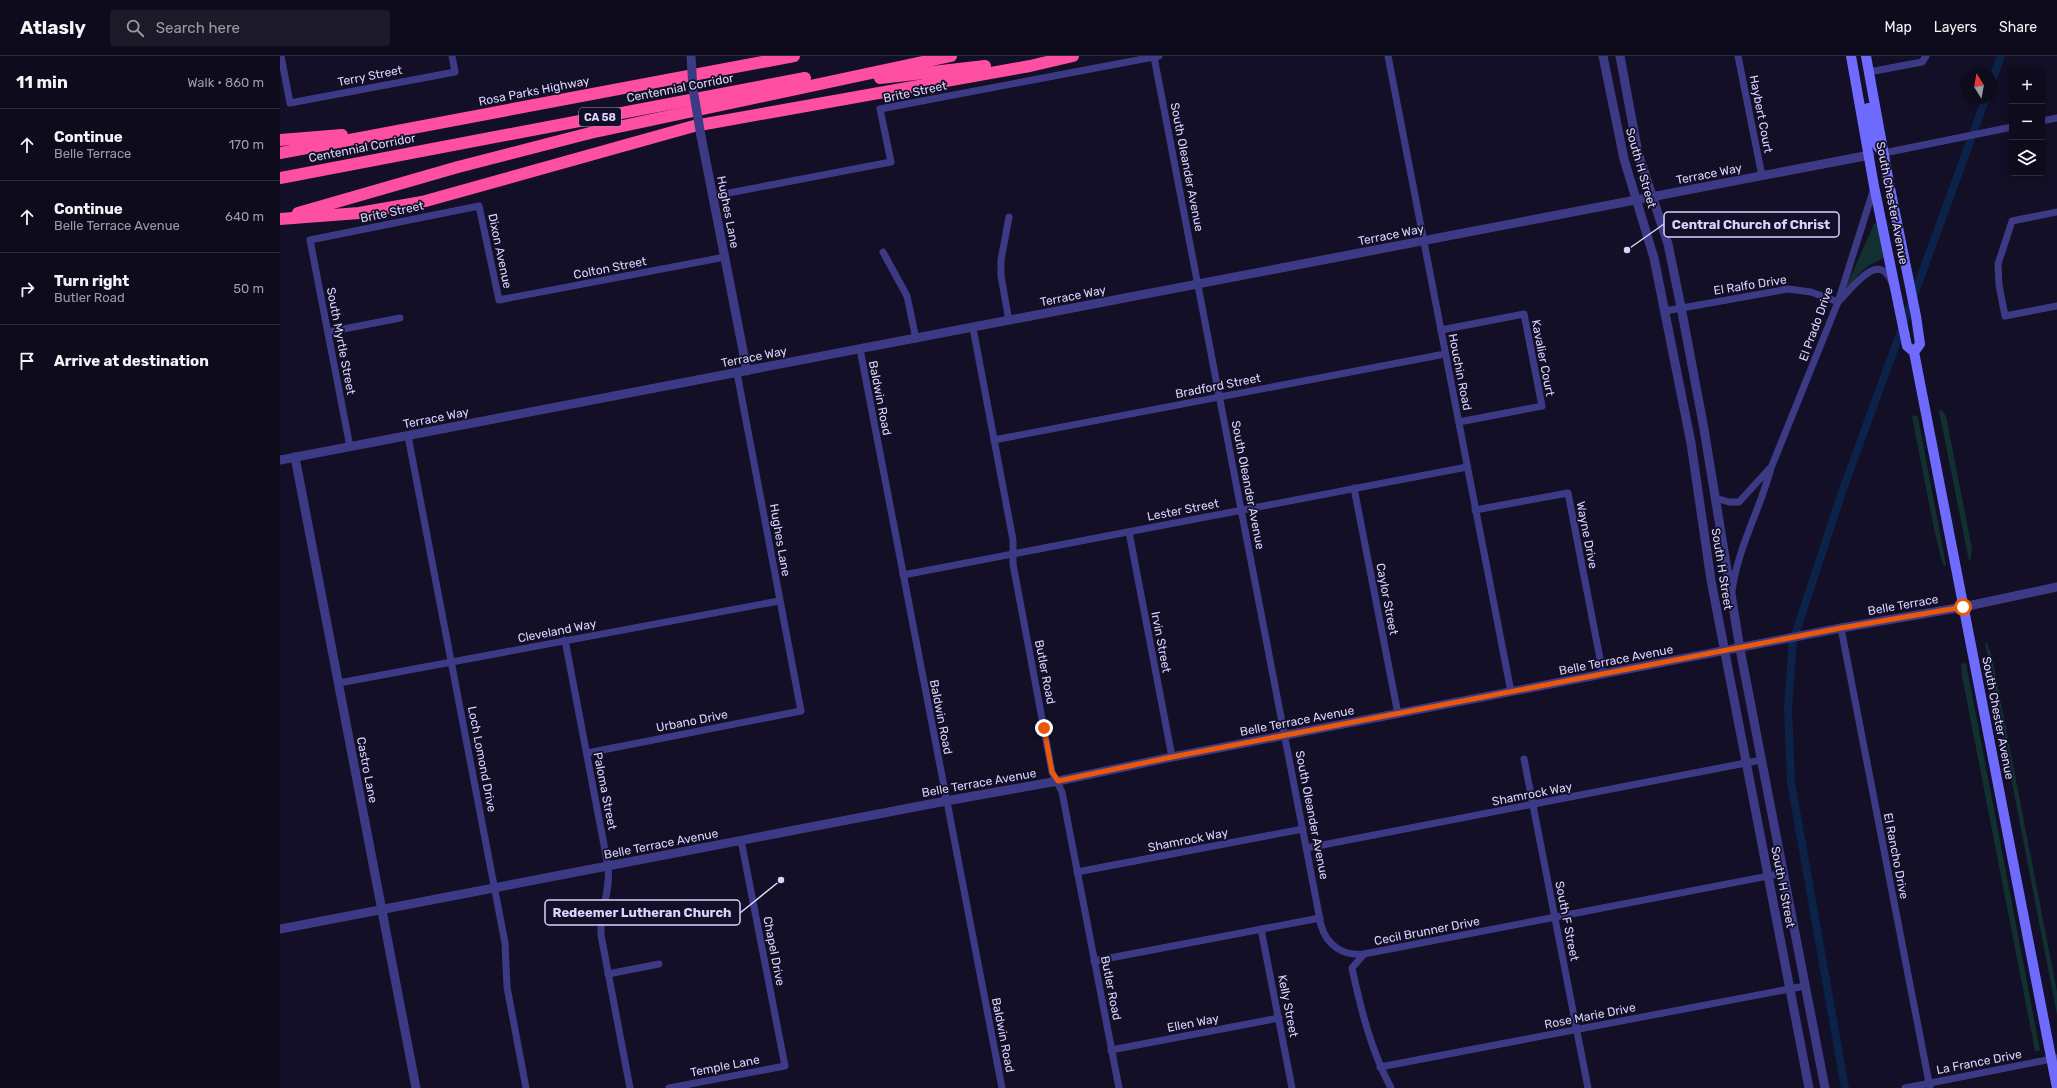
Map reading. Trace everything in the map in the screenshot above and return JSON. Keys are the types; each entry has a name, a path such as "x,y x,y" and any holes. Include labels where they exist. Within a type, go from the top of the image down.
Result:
{"highway":[{"name":"Rosa Parks Highway","path":"280,153 794,56"},
{"name":"Centennial Corridor","path":"280,178 921,56"},
{"path":"280,218 583,135 951,56"},
{"path":"835,80 844,82 922,74 1063,56"},
{"path":"280,218 359,214 422,202 694,126 1030,66 1073,56"},
{"path":"280,140 405,130"}],"main road":[{"name":"South Chester Avenue","path":"1851,56 1870,156 1874,186 1907,346 1914,352 1963,607 2054,1059 2057,1088"},
{"path":"1857,56 1861,64 1869,72"},
{"name":"South Chester Avenue","path":"1866,56 1920,344 1914,352"},
{"path":"1855,77 1862,85 1874,139 1880,150 1884,153"},
{"path":"1870,156 1875,157 1877,161 1895,230 1900,238"}],"street":[{"name":"Terry Street","path":"281,56 290,103 455,72 452,56"},
{"name":"Hughes Lane","path":"691,56 693,89 747,371"},
{"name":"Brite Street","path":"713,196 891,162 880,109 1157,56"},
{"name":"South Oleander Avenue","path":"1157,56 1198,284 1320,918"},
{"name":"Houchin Road","path":"1388,56 1511,692"},
{"name":"South H Street","path":"1603,56 1624,159 1654,258 1691,443 1710,574 1724,652 1791,989 1809,1088"},
{"name":"South H Street","path":"1620,56 1638,153 1668,244 1681,308 1704,429 1740,649 1825,1088"},
{"name":"Haybert Court","path":"1738,56 1762,176"},
{"path":"1869,72 1922,62 1926,56"},
{"path":"2045,120 2057,118"},
{"path":"1884,153 2009,128"},
{"name":"Terrace Way","path":"280,460 1870,156"},
{"name":"El Prado Drive","path":"1731,599 1738,560 1764,493 1771,468 1838,302 1874,186"},
{"name":"Brite Street","path":"310,240 479,206"},
{"name":"Dixon Avenue","path":"479,206 499,300"},
{"path":"2057,212 2012,221 1998,264 1998,275 2005,316 2057,306"},
{"path":"1009,217 1000,260 1001,276 1009,321"},
{"name":"South Myrtle Street","path":"310,240 350,447"},
{"path":"883,252 907,296 916,338"},
{"name":"Colton Street","path":"499,300 725,257"},
{"path":"1838,302 1859,279 1870,271 1877,269 1885,272 1891,280 1897,294"},
{"name":"El Ralfo Drive","path":"1664,311 1788,289 1811,292 1838,302"},
{"name":"Kavalier Court","path":"1441,330 1524,314 1542,406 1458,422"},
{"path":"328,332 400,318"},
{"name":"Butler Road","path":"973,328 1013,540 1013,564 1052,772 1058,781 1062,792 1119,1088"},
{"name":"Baldwin Road","path":"860,349 1002,1088"},
{"name":"Bradford Street","path":"994,440 1445,354"},
{"name":"Hughes Lane","path":"737,373 801,711"},
{"name":"Loch Lomond Drive","path":"408,436 505,943 507,987 526,1088"},
{"name":"Castro Lane","path":"295,457 416,1088"},
{"name":"Lester Street","path":"903,575 1467,467"},
{"name":"El Prado Drive","path":"1715,498 1729,502 1739,502 1771,468"},
{"name":"Caylor Street","path":"1354,488 1398,714"},
{"name":"Wayne Drive","path":"1476,510 1568,493 1603,674"},
{"name":"Irvin Street","path":"1129,532 1172,757"},
{"name":"Belle Terrace","path":"1777,641 1841,628 1963,607 2057,587"},
{"name":"Cleveland Way","path":"338,683 779,601"},
{"name":"El Rancho Drive","path":"1841,628 1929,1086"},
{"name":"Paloma Street","path":"566,640 608,866 608,888 600,924 630,1088"},
{"name":"Belle Terrace Avenue","path":"280,929 946,801 1058,781 1172,757 1777,641"},
{"name":"Urbano Drive","path":"587,753 801,711"},
{"name":"South F Street","path":"1524,759 1588,1088"},
{"name":"Shamrock Way","path":"1307,848 1747,764 1761,760"},
{"name":"Shamrock Way","path":"1077,872 1303,829"},
{"name":"Chapel Drive","path":"741,840 785,1066"},
{"name":"Cecil Brunner Drive","path":"1320,918 1323,931 1334,946 1349,954 1364,954 1784,873"},
{"path":"1094,961 1320,918"},
{"name":"Kelly Street","path":"1261,929 1292,1088"},
{"path":"1364,954 1352,968 1367,1032 1380,1067 1391,1088"},
{"path":"608,974 659,964"},
{"name":"Rose Marie Drive","path":"1380,1067 1805,986"},
{"name":"Ellen Way","path":"1111,1050 1278,1018"},
{"name":"La France Drive","path":"1905,1088 1929,1086 2054,1059"},
{"name":"Temple Lane","path":"670,1088 785,1066"}],"green space":[{"path":"1874,224 1878,224 1884,258 1864,270 1856,277 1848,288 1846,287"},
{"path":"1941,409 1946,416 1972,549 1970,561 1939,411"},
{"path":"1914,415 1918,417 1946,565 1944,566 1934,529 1912,417"},
{"path":"1985,643 1987,643 1992,656 2057,992 2057,1015"},
{"path":"1966,663 2040,1050 2038,1051 2035,1051 1962,676 1961,664"}],"waterway":[{"path":"1997,68 2001,56"},
{"path":"1845,1088 1791,782 1788,708 1793,641 1842,492 1984,104"}],"place":[{"name":"Central Church of Christ","path":"1627,250"},
{"name":"Redeemer Lutheran Church","path":"781,880"}],"route":[{"path":"1044,728 1052,772 1058,781 1172,757 1740,649 1841,628 1963,607"}]}
